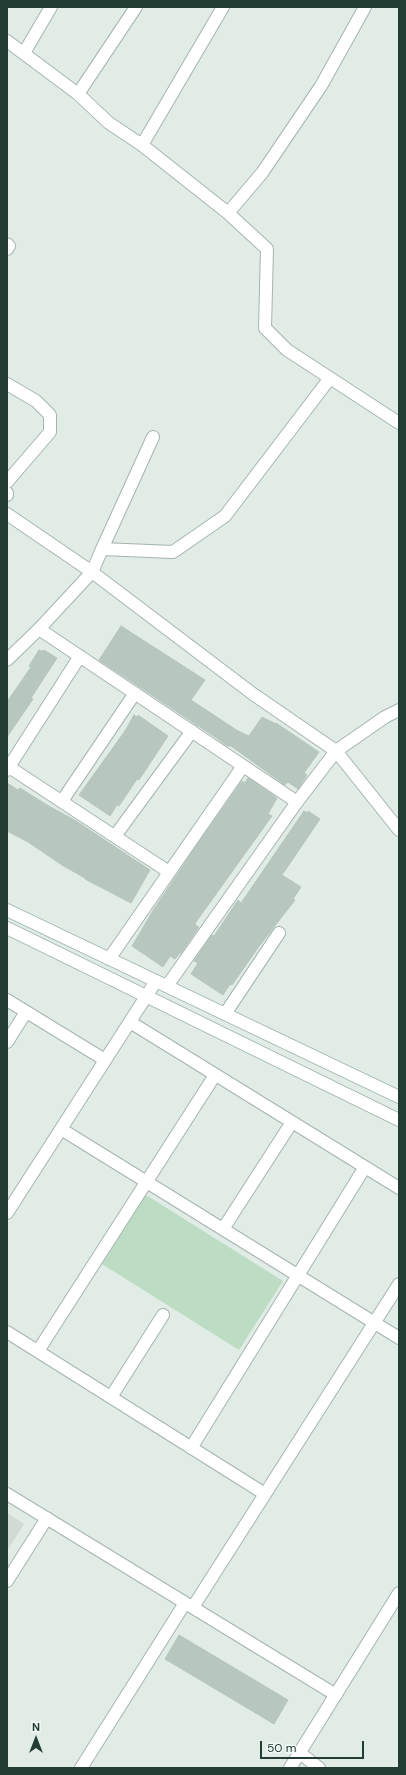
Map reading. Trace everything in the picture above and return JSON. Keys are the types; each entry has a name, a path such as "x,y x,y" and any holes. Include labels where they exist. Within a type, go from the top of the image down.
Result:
{"street":[{"path":"24,53 52,7"},
{"path":"78,94 136,7"},
{"path":"142,145 223,7"},
{"path":"228,213 262,173 321,86 365,7"},
{"path":"7,41 78,94 109,122 142,145 228,213 267,249 265,328 287,350 399,423"},
{"path":"7,244 9,246 7,249"},
{"path":"102,549 173,552 225,516 330,378"},
{"path":"7,384 36,401 50,415 50,432 7,482"},
{"path":"7,660 39,629 92,572 153,437"},
{"path":"7,514 92,572 253,694 336,751 399,830"},
{"path":"39,629 297,802"},
{"path":"80,656 8,768 169,872"},
{"path":"62,802 135,693"},
{"path":"7,1213 146,996 161,984 336,751 384,717 399,710"},
{"path":"115,836 192,731"},
{"path":"109,959 243,766"},
{"path":"7,910 399,1097"},
{"path":"7,928 399,1120"},
{"path":"225,1014 279,933"},
{"path":"7,1000 105,1060"},
{"path":"7,1042 26,1012"},
{"path":"130,1022 399,1188"},
{"path":"38,1352 215,1075"},
{"path":"222,1229 292,1122"},
{"path":"61,1129 399,1338"},
{"path":"191,1448 365,1167"},
{"path":"81,1768 189,1605 265,1494 399,1284"},
{"path":"111,1397 164,1315"},
{"path":"7,1332 265,1494"},
{"path":"7,1494 336,1695"},
{"path":"7,1582 47,1518"},
{"path":"290,1768 399,1593"},
{"path":"300,1753 319,1768"}],"shaded area":[{"path":"7,1513 24,1524 7,1551"}],"green space":[{"path":"146,1195 283,1281 239,1350 102,1264"}],"building":[{"path":"121,626 205,680 191,700 238,731 249,736 262,717 276,723 319,752 304,773 307,775 298,789 288,782 285,785 231,746 227,746 99,660"},
{"path":"39,650 44,650 57,658 31,698 33,699 7,737 7,702 31,667 29,666"},
{"path":"134,715 137,717 138,715 168,736 139,780 137,779 119,806 117,805 110,816 79,795 125,731"},
{"path":"248,778 277,798 268,814 272,816 196,922 195,925 199,927 181,953 175,959 170,956 163,967 132,946 154,909 195,848 242,781 245,783"},
{"path":"7,783 18,790 20,788 76,821 150,870 131,903 85,879 28,842 7,831"},
{"path":"304,811 307,813 308,811 320,819 282,875 301,887 293,899 295,900 223,995 191,974 198,963 194,961 212,935 214,936 238,900 241,903"},
{"path":"179,1635 288,1700 274,1724 165,1659"}]}
